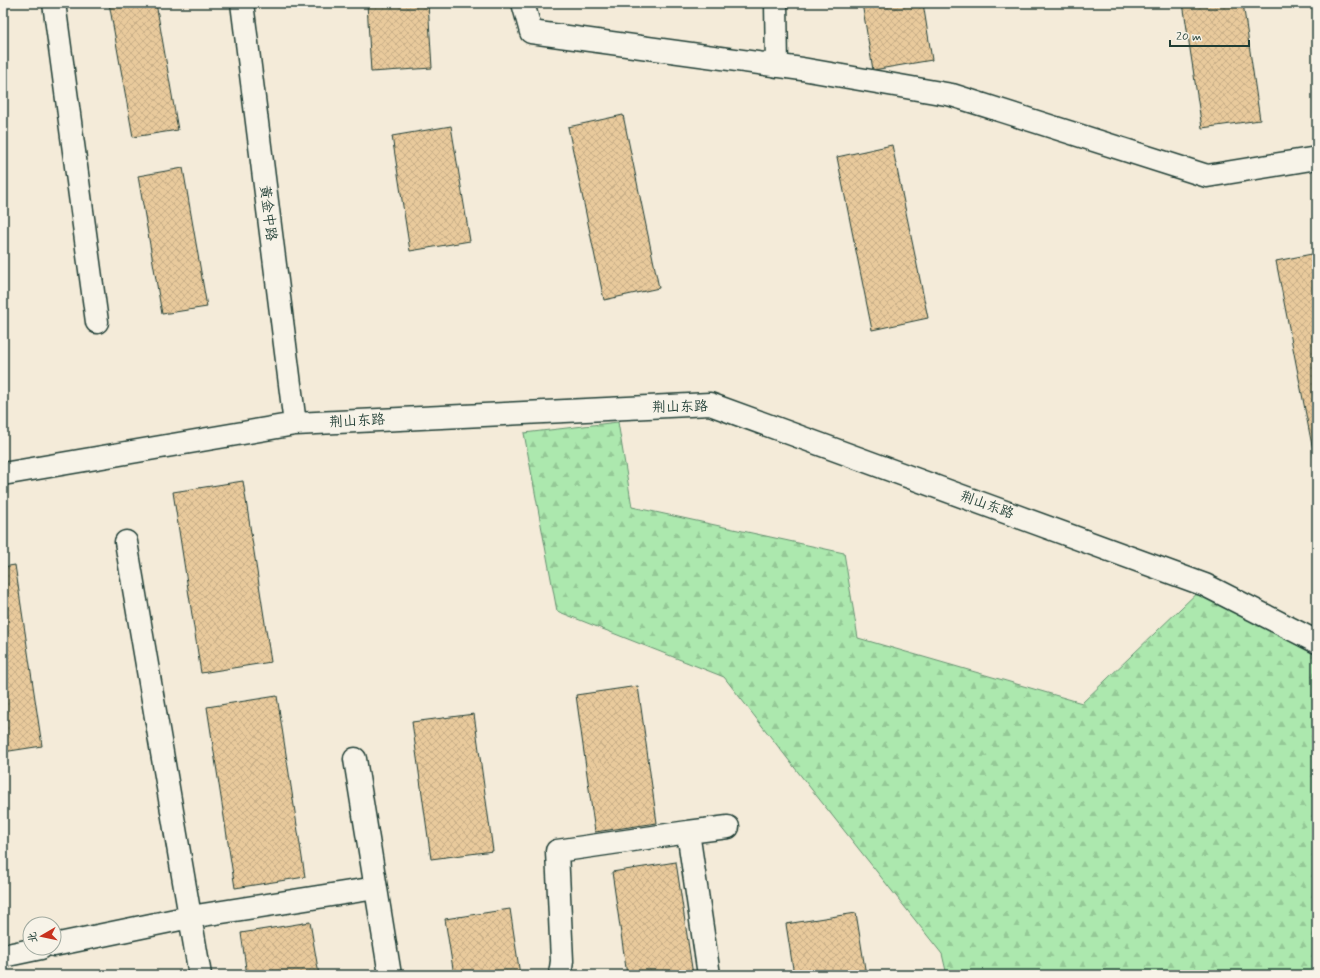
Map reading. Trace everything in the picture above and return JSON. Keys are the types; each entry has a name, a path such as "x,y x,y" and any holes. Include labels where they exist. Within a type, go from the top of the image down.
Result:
{"street":[{"path":"54,3 97,322"},
{"name":"黄金中路","path":"242,3 295,424"},
{"path":"523,3 532,32 778,66 952,95 1207,176 1317,158"},
{"path":"776,3 778,66"},
{"name":"荆山东路","path":"3,474 295,424 710,404 1205,585 1317,642"},
{"path":"126,542 200,975"},
{"path":"355,759 390,975"},
{"path":"560,975 562,961 557,851 728,827"},
{"path":"688,832 709,975"},
{"path":"62,943 190,917 376,888"},
{"path":"3,956 22,952"}],"green space":[{"path":"618,422 632,507 844,553 858,638 1082,703 1205,585 1317,642 1317,975 947,975 942,954 724,677 557,611 524,433"}],"building":[{"path":"109,3 156,3 178,130 133,137"},
{"path":"367,3 428,3 432,68 371,72"},
{"path":"862,3 923,3 932,60 873,70"},
{"path":"1183,3 1243,3 1260,120 1202,128"},
{"path":"623,115 659,288 604,300 568,127"},
{"path":"451,126 470,241 410,251 392,136"},
{"path":"892,145 928,318 872,330 837,157"},
{"path":"183,168 207,307 162,314 138,176"},
{"path":"1317,253 1317,471 1276,261"},
{"path":"243,481 271,662 201,673 173,492"},
{"path":"15,565 42,746 3,752 3,567"},
{"path":"638,686 657,823 595,832 576,695"},
{"path":"277,696 305,877 235,888 207,707"},
{"path":"474,714 493,851 431,859 412,722"},
{"path":"676,862 693,975 627,975 612,872"},
{"path":"510,909 520,975 454,975 445,919"},
{"path":"856,913 866,975 794,975 786,924"},
{"path":"310,922 319,975 247,975 241,933"}]}
